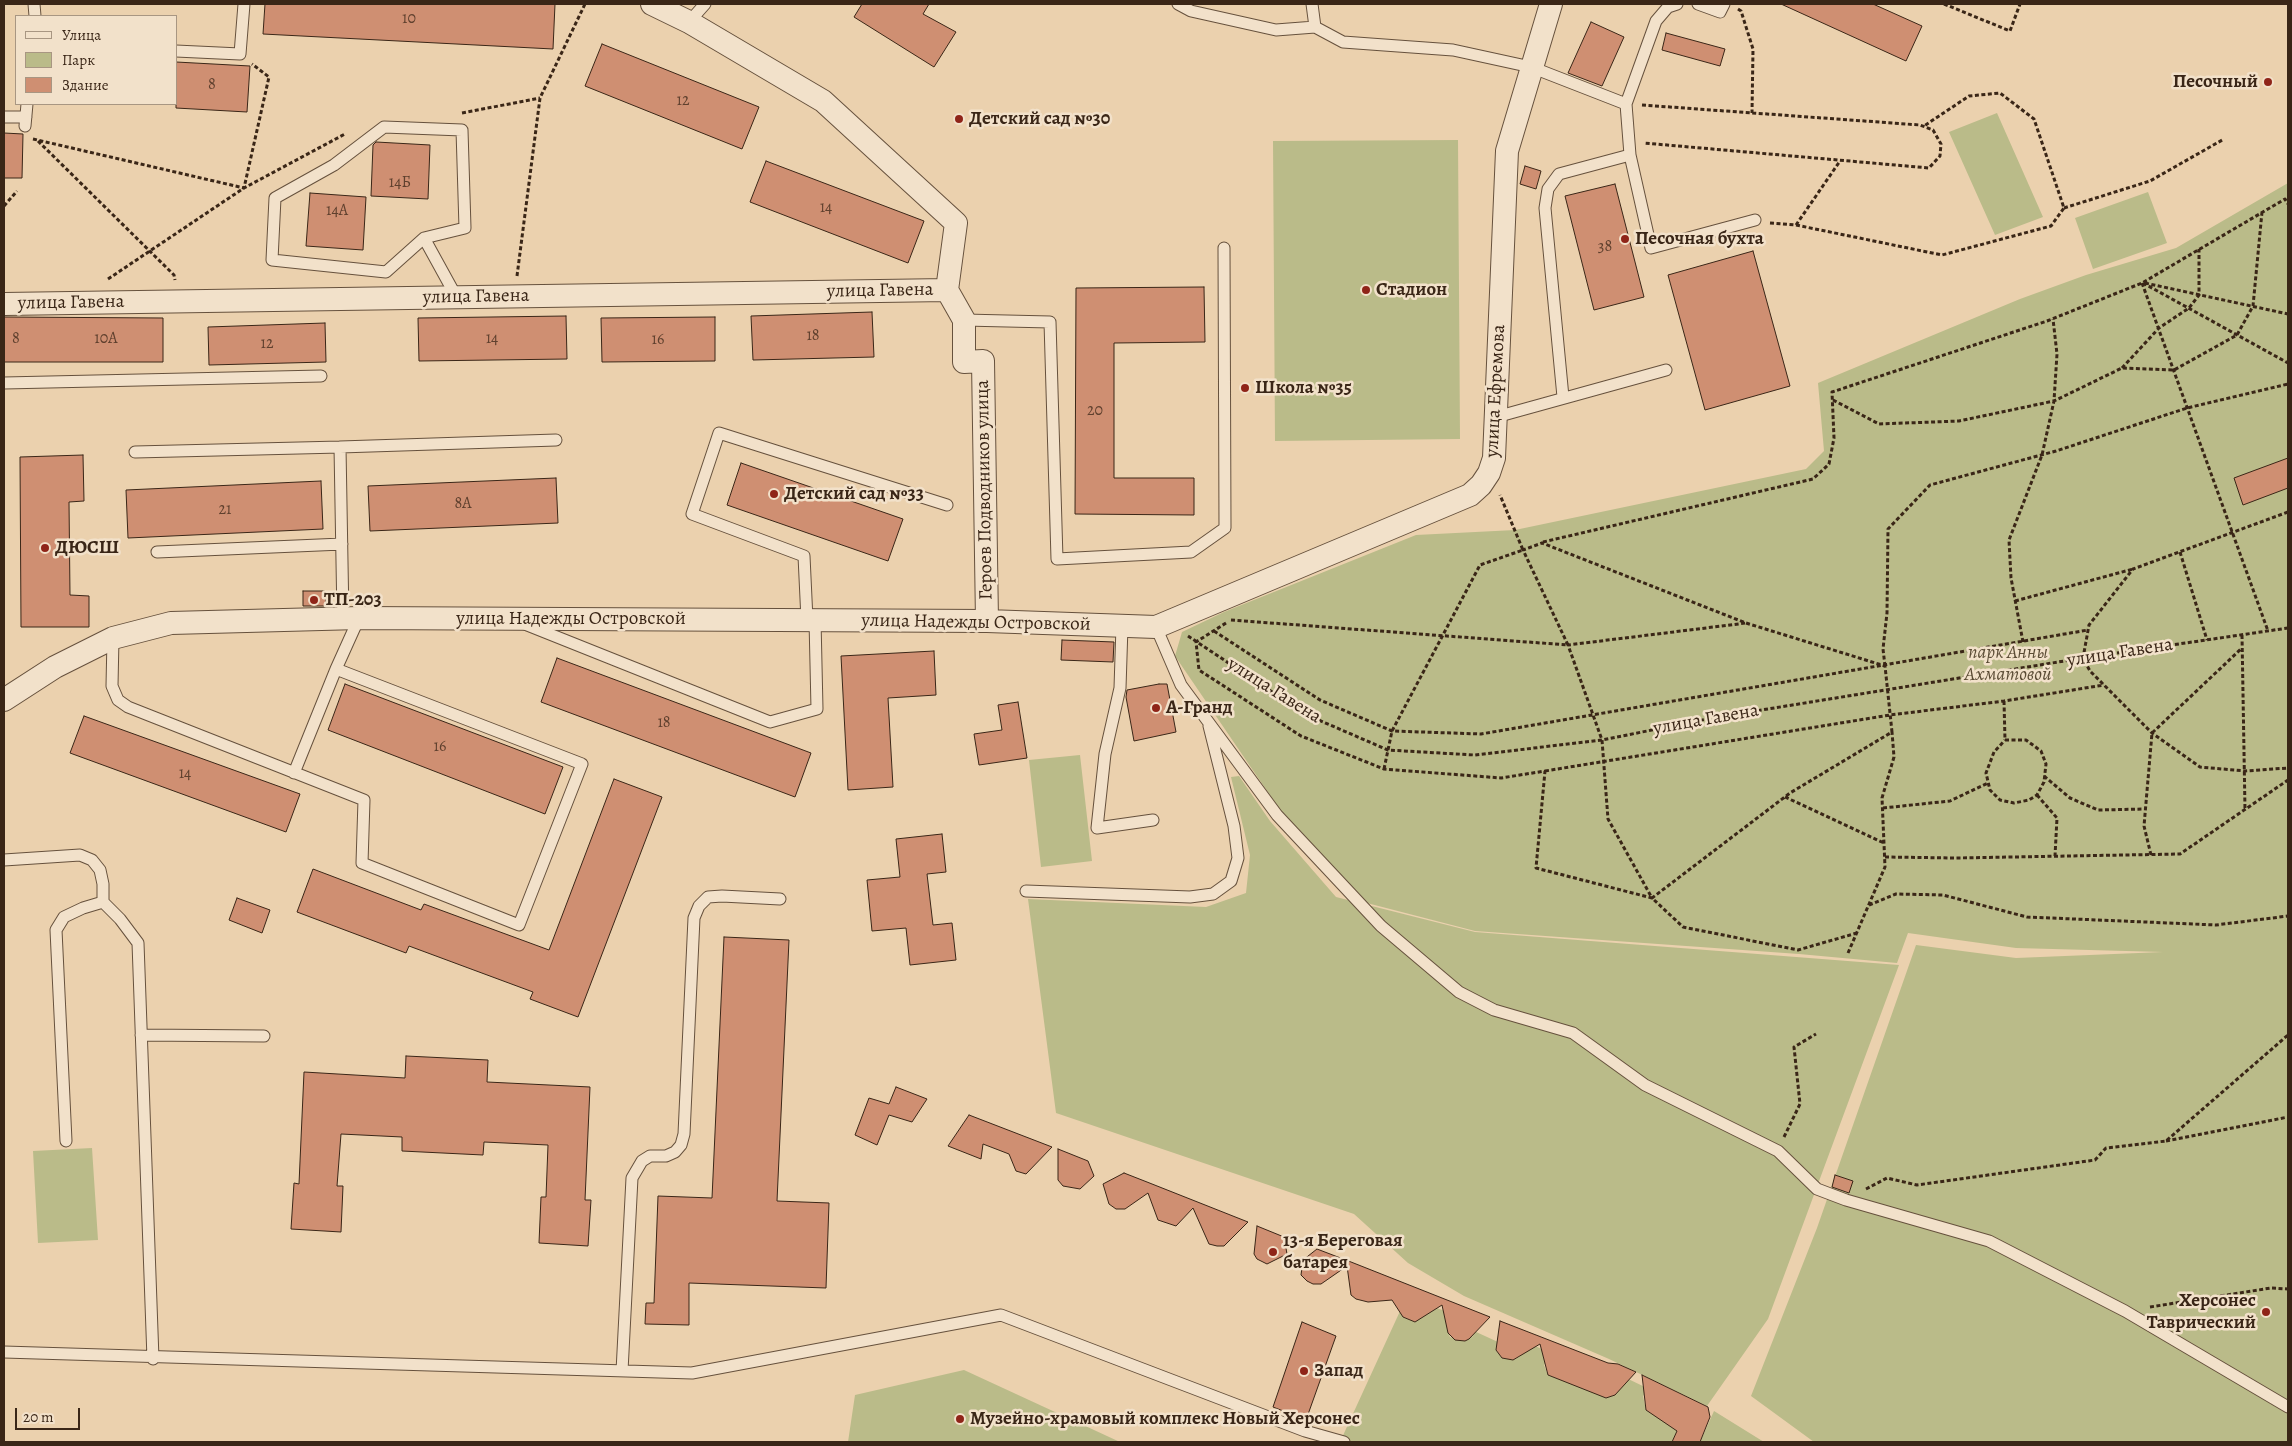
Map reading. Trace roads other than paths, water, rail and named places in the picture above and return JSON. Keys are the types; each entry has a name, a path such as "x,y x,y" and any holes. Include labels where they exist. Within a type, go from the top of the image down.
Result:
{"street":[{"path":"652,4 689,22 823,101 956,223 947,290"},
{"name":"улица Ефремова","path":"1162,624 1470,495 1490,473 1494,458 1507,151 1550,4"},
{"name":"улица Гавена","path":"4,304 947,290"},
{"name":"Героев Подводников улица","path":"947,290 964,320 964,362 984,361 987,621"},
{"name":"улица Надежды Островской","path":"4,700 55,668 113,638 171,624 351,618 987,621 1122,626 1162,624"}],"lane":[{"path":"178,51 240,54 244,4"},
{"path":"689,22 705,4"},
{"path":"1178,4 1191,11 1276,30 1315,27 1343,42 1453,50 1531,67 1626,104"},
{"path":"1312,4 1315,27"},
{"path":"1677,4 1668,7 1656,21 1626,104 1630,155 1651,248 1755,220"},
{"path":"1698,4 1720,12 1729,6"},
{"path":"4,117 25,127 27,105"},
{"path":"384,127 462,130 465,228 424,238 386,272 272,260 274,198 334,165 384,127"},
{"path":"1563,398 1545,208 1548,190 1559,174 1630,155"},
{"path":"424,238 457,298"},
{"path":"964,320 1050,322 1057,559 1191,552 1225,528 1224,248"},
{"path":"1496,416 1666,370"},
{"path":"4,383 321,376"},
{"path":"512,619 770,722 817,708 811,620 804,556 692,514 719,433 947,505"},
{"path":"135,452 556,440"},
{"path":"294,773 336,669 351,618 342,544 340,447"},
{"path":"157,552 342,544"},
{"path":"1162,624 1181,685 1284,822 1381,926 1459,992 1494,1010 1573,1033 1645,1085 1778,1151 1817,1189 1846,1200 1989,1241 2125,1311 2288,1407"},
{"path":"1122,626 1120,688 1105,754 1097,828 1153,820"},
{"path":"113,638 112,686 118,700 128,707 364,800 362,863 519,925 582,764 336,669"},
{"path":"1026,890 1190,897 1213,894 1231,881 1238,858 1234,826 1208,721"},
{"path":"4,860 80,855 92,860 100,870 103,884 103,902 120,919 138,944 153,1359"},
{"path":"622,1371 632,1178 642,1161 650,1156 666,1156 675,1152 681,1145 684,1134 694,918 699,906 708,897 780,899"},
{"path":"66,1141 56,930 64,917 83,908 103,902"},
{"path":"141,1035 264,1036"},
{"path":"4,1352 153,1359 692,1373 1001,1315 1305,1431 1344,1442"}],"place":[{"name":"Песочный","path":"2268,82"},
{"name":"Детский сад №30","path":"959,119"},
{"name":"Песочная бухта","path":"1625,239"},
{"name":"Стадион","path":"1366,290"},
{"name":"Школа №35","path":"1245,388"},
{"name":"Детский сад №33","path":"774,494"},
{"name":"ДЮСШ","path":"45,548"},
{"name":"ТП-203","path":"314,600"},
{"name":"А-Гранд","path":"1156,708"},
{"name":"13-я Береговая батарея","path":"1273,1252"},
{"name":"Херсонес Таврический","path":"2266,1312"},
{"name":"Запад","path":"1304,1371"},
{"name":"Музейно-храмовый комплекс Новый Херсонес","path":"960,1419"}],"park label":[{"name":"парк Анны Ахматовой","path":"2008,664"}]}
